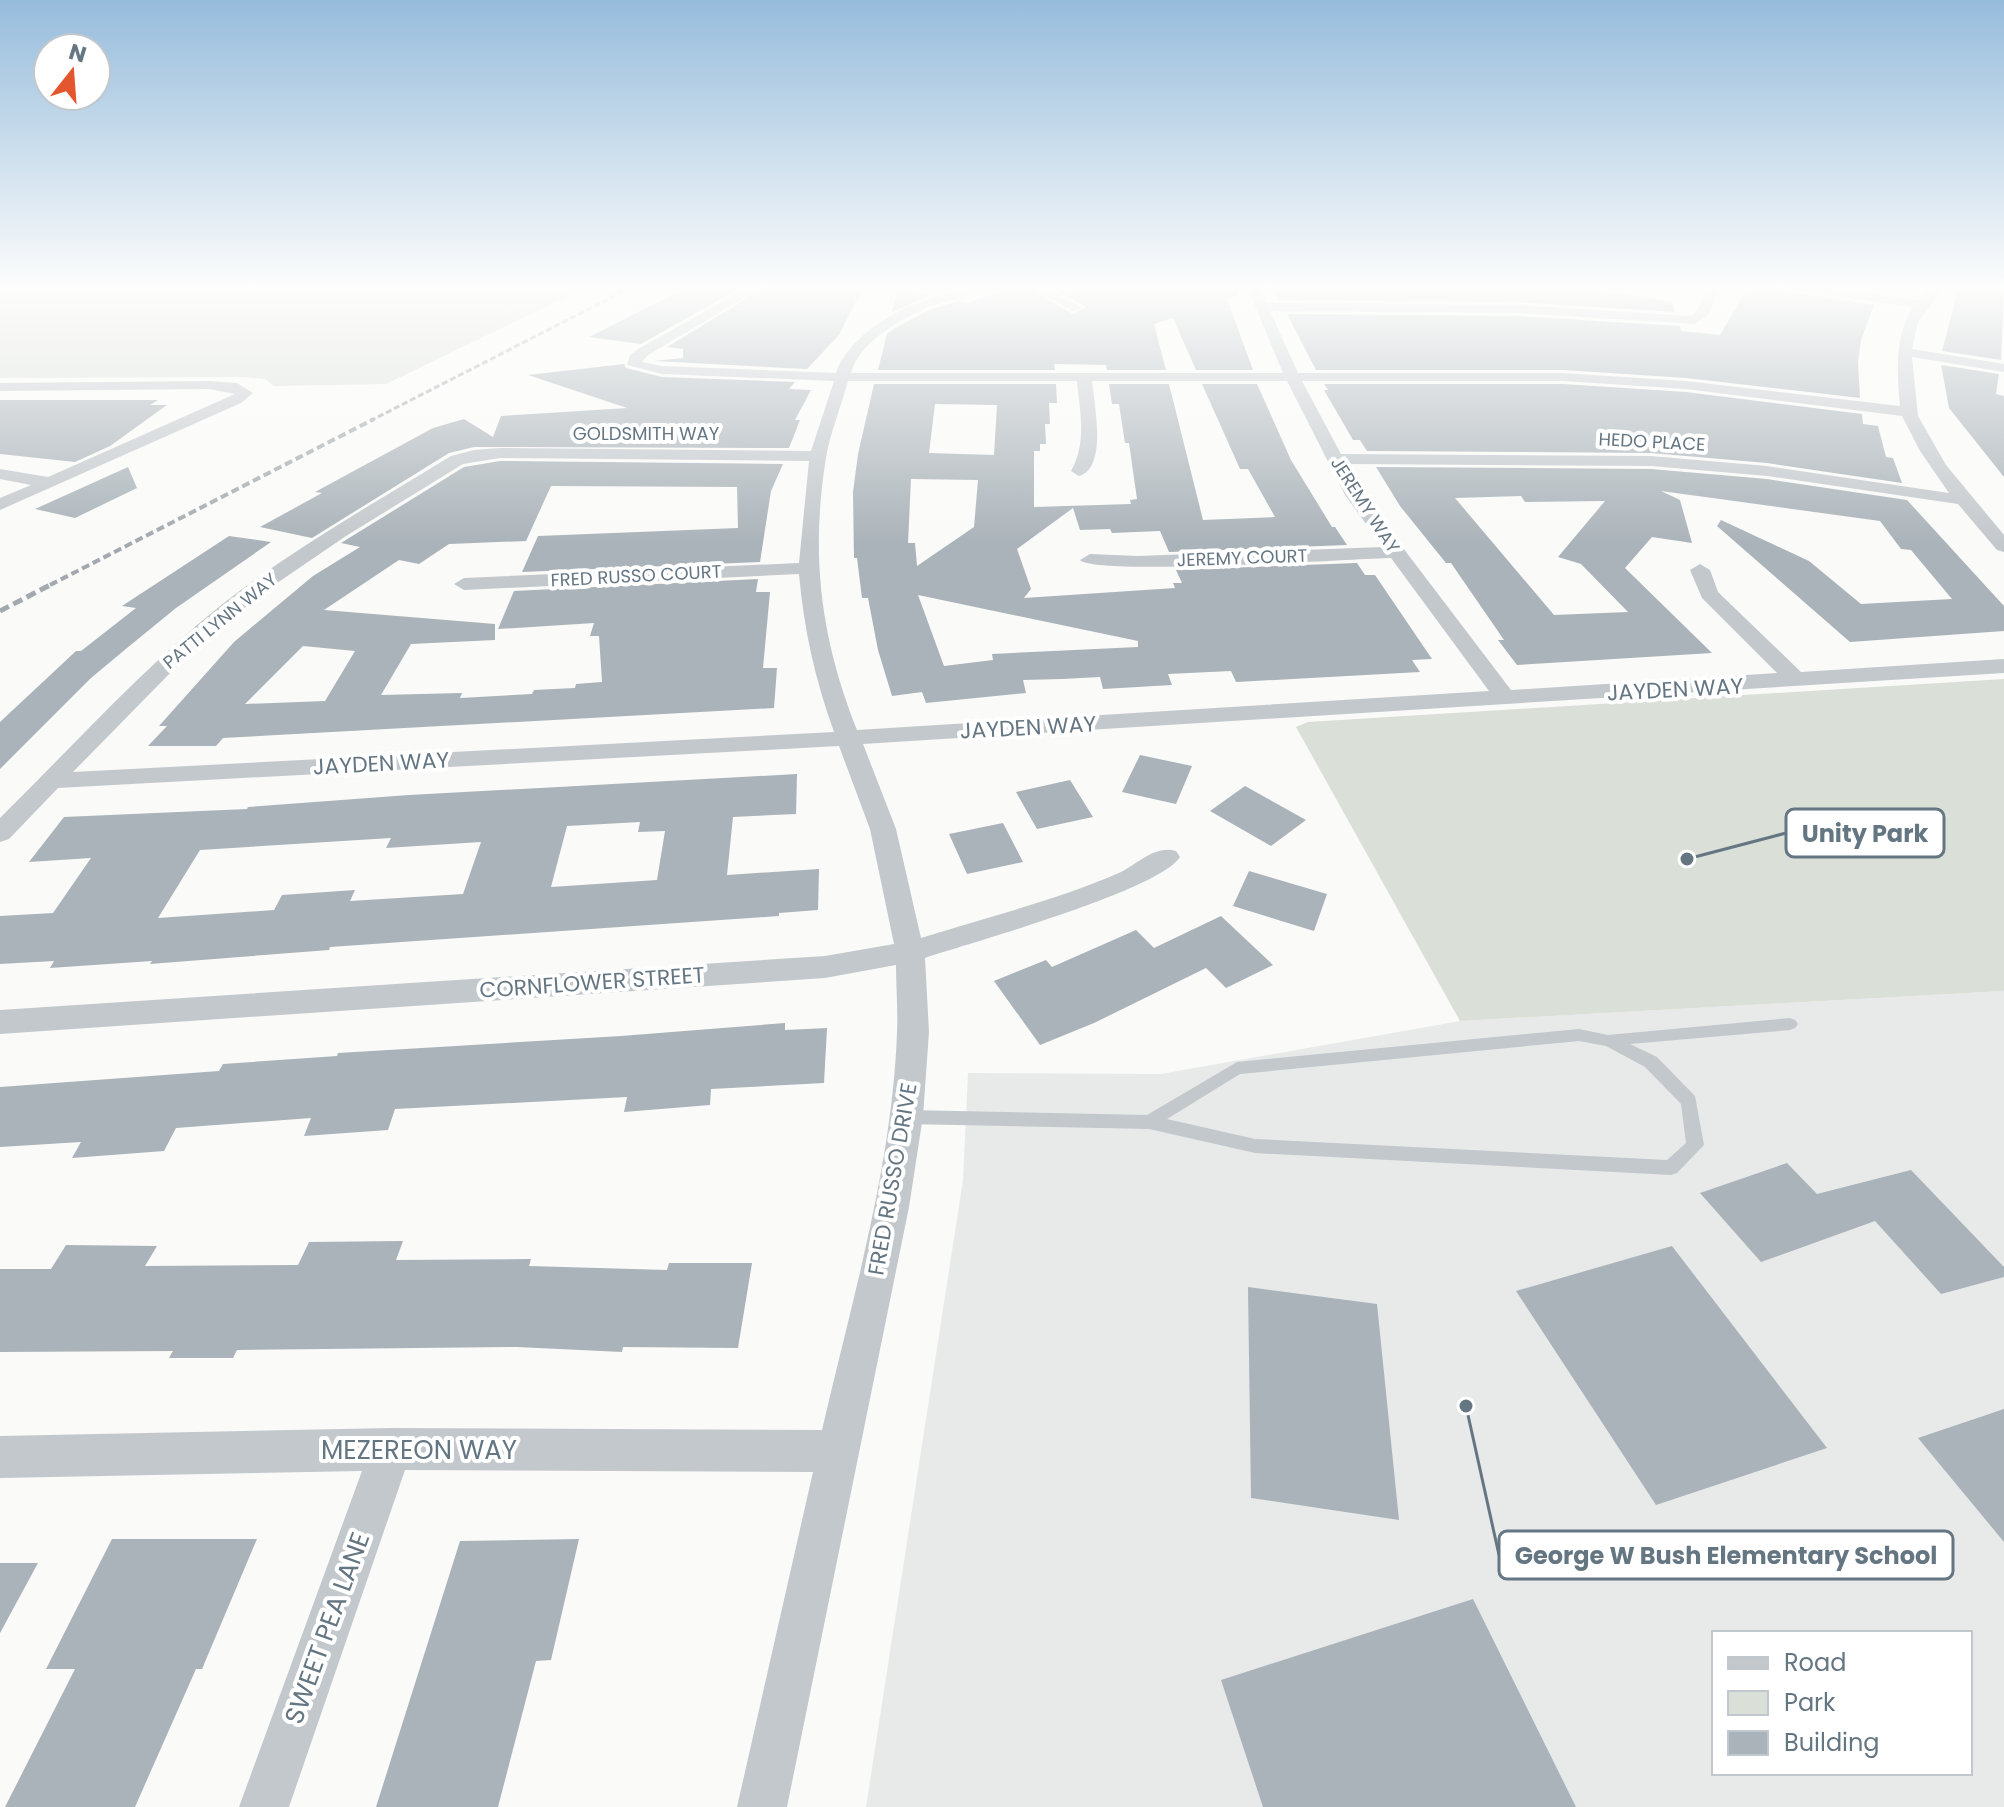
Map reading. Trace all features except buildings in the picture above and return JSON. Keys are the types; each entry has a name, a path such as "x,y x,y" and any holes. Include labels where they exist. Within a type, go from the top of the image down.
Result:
{"street":[{"path":"792,375 1462,376 1629,381 1746,391 1908,412"},
{"path":"1905,375 1908,412 1964,500 2004,546"},
{"name":"FRED RUSSO DRIVE","path":"762,1807 891,1207 906,1116 913,1032 910,952 883,829 826,679 813,618 808,568 818,456 843,377"},
{"path":"1079,471 1087,461 1089,448 1084,378"},
{"name":"JEREMY WAY","path":"1293,378 1354,495 1506,699"},
{"path":"0,387 209,385 232,386 245,393 236,400 0,505"},
{"name":"GOLDSMITH WAY","path":"474,455 818,456"},
{"name":"PATTI LYNN WAY","path":"0,833 184,646 229,609 322,544 457,460 474,455"},
{"name":"HEDO PLACE","path":"1334,459 1651,461 1767,471 1964,500"},
{"path":"0,474 51,483"},
{"name":"JEREMY COURT","path":"1090,560 1138,562 1395,552"},
{"name":"FRED RUSSO COURT","path":"464,584 808,568"},
{"path":"1700,570 1709,594 1797,681"},
{"name":"JAYDEN WAY","path":"52,781 850,738 2004,666"},
{"name":"CORNFLOWER STREET","path":"0,1022 825,967 910,952 1131,878 1167,857"},
{"name":"MEZEREON WAY","path":"0,1457 391,1449 839,1451"},
{"name":"SWEET PEA LANE","path":"264,1807 391,1449"}],"lane":[{"path":"1606,1041 1790,1024"},
{"path":"906,1116 1149,1122 1255,1146 1671,1168 1695,1145 1689,1101 1651,1062 1606,1041 1579,1035 1237,1068 1149,1122"}],"shaded area":[{"path":"2004,991 2004,1807 866,1807 963,1180 968,1073 1161,1074 1460,1021"}],"green space":[{"path":"0,375 404,375 386,384 274,386 265,379 244,377 0,378"},
{"path":"2004,679 2004,991 1460,1021 1296,727 1308,722"}],"railway":[{"path":"370,421 459,375"},
{"path":"50,585 374,419"},
{"path":"0,611 54,583"}],"place":[{"name":"Unity Park","path":"1687,859"},
{"name":"George W Bush Elementary School","path":"1466,1406"}]}
